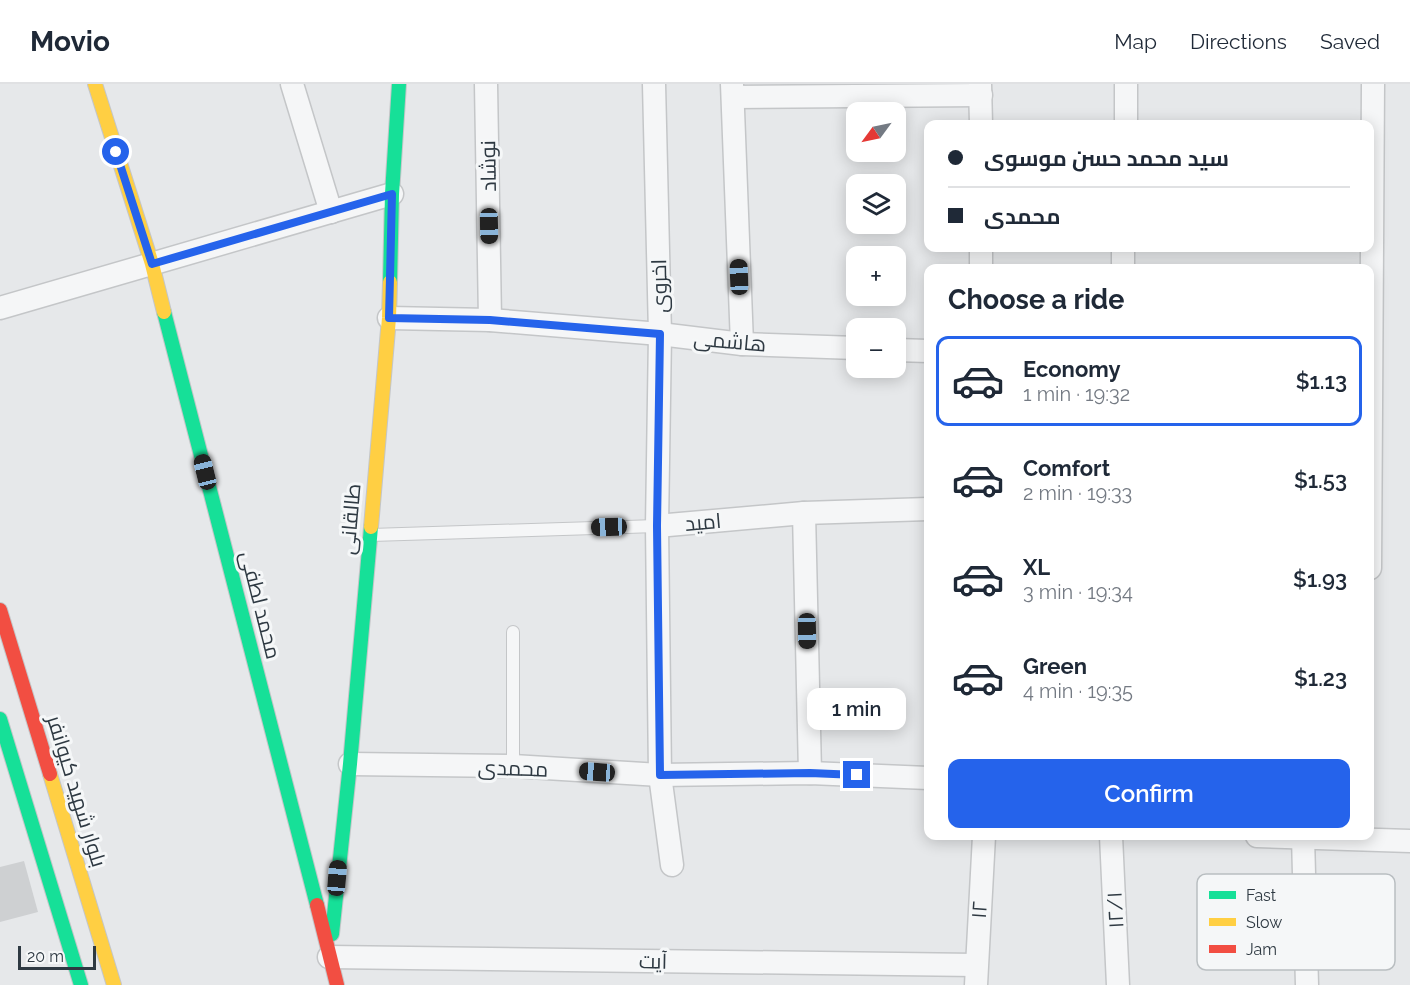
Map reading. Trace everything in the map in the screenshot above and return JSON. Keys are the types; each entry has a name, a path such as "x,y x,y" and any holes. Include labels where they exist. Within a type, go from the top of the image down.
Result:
{"street":[{"name":"محمد لطفی","path":"95,84 152,264 337,985"},
{"path":"292,84 331,212"},
{"name":"طالقانی","path":"330,957 350,764 389,318 392,194 399,84"},
{"name":"نوشاد","path":"486,84 490,320"},
{"name":"اخروی","path":"654,84 660,334 657,526 660,775 672,865"},
{"path":"1126,84 1126,120"},
{"path":"1373,84 1373,120"},
{"path":"742,345 732,91 981,89 981,120"},
{"path":"0,308 392,194"},
{"name":"هاشمی","path":"389,318 490,320 660,334 742,345 846,348"},
{"path":"906,350 924,351"},
{"name":"امید","path":"657,526 804,513 924,509"},
{"path":"804,513 810,773"},
{"name":"بلوار شهید کیوانفر","path":"0,610 114,985"},
{"path":"0,719 81,985"},
{"name":"محمدی","path":"350,764 513,766 660,775 810,773 924,778"},
{"path":"1374,838 1410,841"},
{"name":"۱۲","path":"976,975 984,840"},
{"name":"۱۲/۱","path":"1111,840 1118,985"},
{"path":"1303,840 1304,874"},
{"name":"آیت","path":"330,957 976,975"},
{"path":"1307,970 1307,985"}],"lane":[{"name":"امید","path":"370,535 657,526"},
{"path":"513,632 513,766"}],"building":[{"path":"24,861 38,912 0,922 0,867"}],"traffic: fast":[{"path":"390,282 392,194 399,84"},
{"path":"164,312 317,905"},
{"path":"332,934 371,527"},
{"path":"0,719 81,985"}],"traffic: slow":[{"path":"95,84 152,264 164,312"},
{"path":"371,527 390,282"},
{"path":"50,774 114,985"}],"traffic: jam":[{"path":"0,610 50,774"},
{"path":"317,905 337,985"}],"route":[{"path":"116,152 152,264 392,194 389,318 490,320 660,334 657,526 660,775 810,773 857,775"}]}
